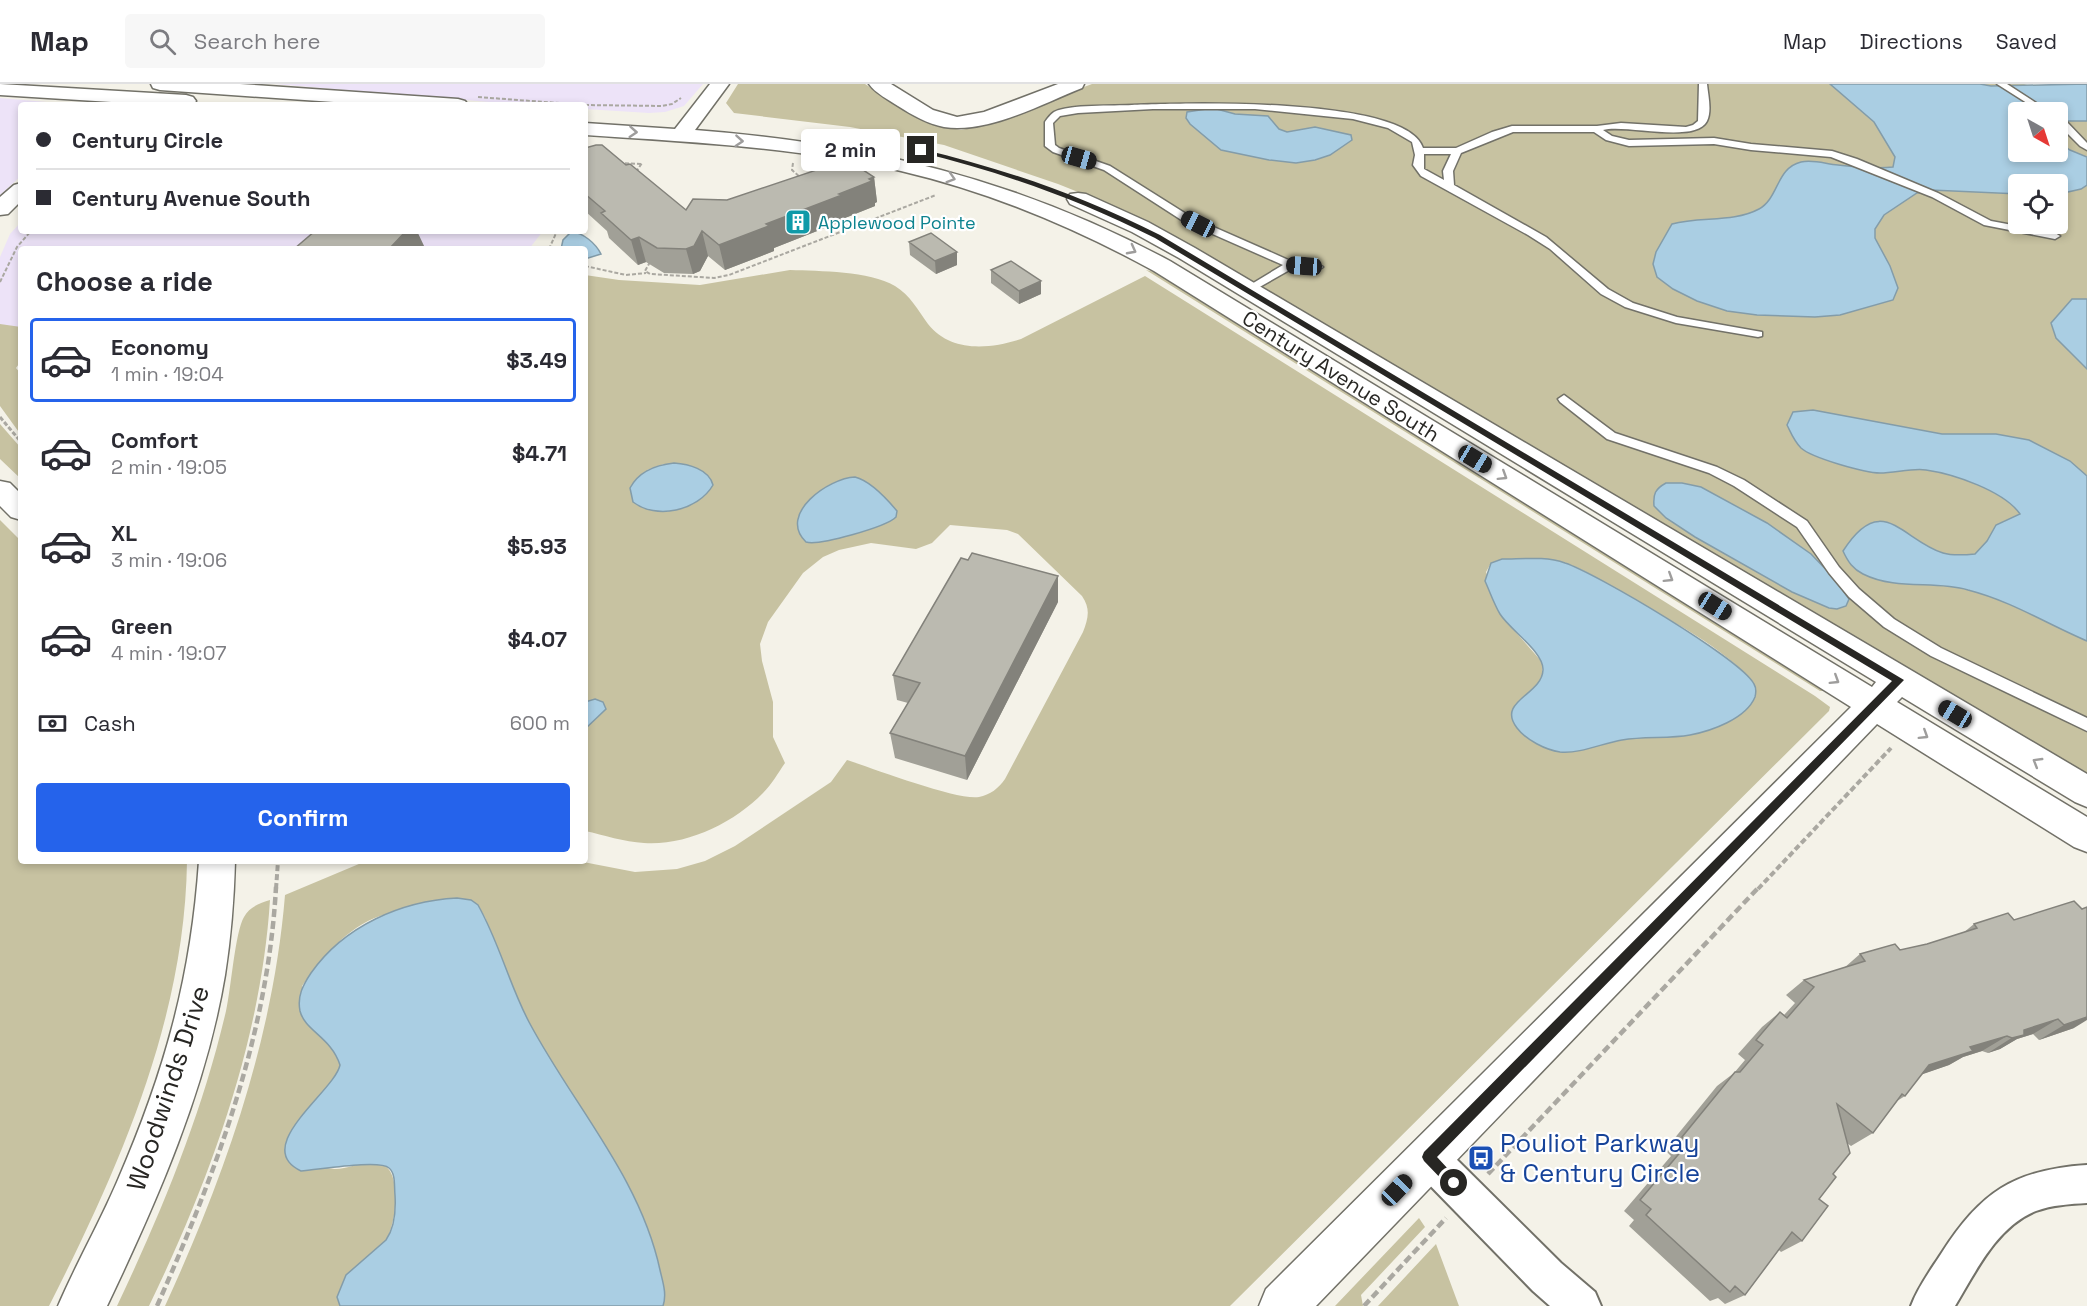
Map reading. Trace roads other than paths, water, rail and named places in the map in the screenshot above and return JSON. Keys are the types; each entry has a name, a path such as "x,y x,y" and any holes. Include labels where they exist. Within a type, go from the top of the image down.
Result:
{"main road":[{"path":"0,89 113,101 138,96 161,84 416,102"},
{"path":"687,129 720,84"},
{"path":"878,84 935,118 958,123 981,119 1075,84"},
{"path":"138,96 205,102"},
{"path":"588,114 687,129"},
{"path":"588,129 770,127 853,137 917,149 998,171"},
{"name":"Century Avenue South","path":"687,129 806,147 896,164 982,187 1076,222 1162,266 1887,692 2087,792"},
{"name":"Century Avenue South","path":"1056,190 1140,227 1249,290 1887,692 2087,836"},
{"path":"15,220 18,204"},
{"path":"0,490 18,507"},
{"path":"1283,1306 1887,692"},
{"name":"Woodwinds Drive","path":"82,1306 113,1243 151,1153 192,1033 210,953 216,902 217,864"}],"street":[{"path":"1428,1157 1547,1276 1581,1306"},
{"path":"1931,1306 1982,1230 2007,1203 2045,1187 2087,1184"}],"lane":[{"path":"1419,151 1457,151 1512,129 1598,129 1603,126 1638,125 1677,130 1696,128 1703,121 1703,84"},
{"path":"2001,84 2030,102"},
{"path":"1318,267 1291,265 1187,219 1107,168 1056,150 1050,146 1049,122 1051,118 1065,112 1208,104 1324,112 1393,126 1411,135 1416,141 1419,151 1418,165 1423,174 1449,185 1540,237 1598,289 1612,298 1657,314 1758,334"},
{"path":"2068,126 2076,140 2087,147"},
{"path":"1696,128 1702,141"},
{"path":"1598,129 1602,135 1629,143 1672,144 1702,141 1768,149 1818,151 1854,161 1935,195 1988,223 2055,236"},
{"path":"1449,185 1448,171 1457,151"},
{"path":"1249,290 1291,265"},
{"path":"1564,399 1611,436 1713,470 1739,483 1802,524 1834,570 1854,593 1889,623 1936,652 2087,725"}],"water":[{"path":"1830,84 1980,84 1991,86 2087,84 2087,121 2068,121 2068,102 2008,102 2008,162 2068,162 2068,149 2087,157 2087,185 2068,192 2068,174 2008,174 2008,194 1931,190 1917,193 1884,215 1875,229 1875,238 1890,266 1898,288 1893,300 1840,315 1815,317 1757,315 1727,311 1697,301 1673,289 1657,277 1653,264 1656,252 1672,224 1727,218 1759,209 1766,204 1782,177 1793,165 1810,161 1859,167 1893,167 1895,157 1874,122"},
{"path":"1213,108 1235,114 1268,116 1279,129 1287,132 1315,127 1351,135 1352,140 1330,155 1296,163 1221,150 1186,118 1187,112"},
{"path":"569,234 580,234 589,239 601,254 588,258 588,246 562,246 563,240"},
{"path":"2072,299 2087,299 2087,369 2056,338 2051,323"},
{"path":"1813,410 1942,434 1996,434 2029,440 2070,461 2087,476 2087,641 2014,606 1968,590 1889,582 1856,570 1843,551 1857,533 1869,524 1881,521 1892,524 1943,553 1967,555 1975,554 1987,541 1996,525 2020,514 2013,506 1991,491 1950,475 1921,470 1873,472 1839,464 1807,452 1796,443 1787,425 1793,412"},
{"path":"674,463 703,471 713,485 697,501 676,510 653,511 633,502 630,488 638,477 654,467"},
{"path":"855,477 867,482 884,496 897,511 896,517 880,526 852,535 806,542 799,531 798,520 802,509 820,491 844,479"},
{"path":"1666,483 1682,483 1701,487 1767,523 1811,554 1835,579 1849,599 1846,606 1837,609 1829,608 1792,592 1666,518 1654,506 1654,495 1659,487"},
{"path":"1502,559 1550,559 1565,563 1606,583 1697,637 1723,656 1754,684 1755,697 1744,712 1736,718 1717,727 1690,735 1622,740 1568,752 1555,751 1537,744 1517,728 1512,719 1512,711 1541,679 1542,663 1500,614 1485,581 1491,563"},
{"path":"595,699 603,702 606,709 588,726 588,701"},
{"path":"457,898 471,900 478,905 529,1022 546,1053 604,1142 637,1204 660,1270 665,1293 663,1306 340,1306 337,1297 346,1275 386,1240 391,1230 395,1213 394,1180 393,1173 389,1168 383,1166 361,1165 301,1171 288,1161 285,1148 290,1134 335,1076 340,1065 331,1048 303,1018 299,1006 301,991 324,956 357,929 375,919 415,904"}],"place":[{"name":"Applewood Pointe","path":"798,222"},
{"name":"Pouliot Parkway & Century Circle","path":"1481,1158"}]}
